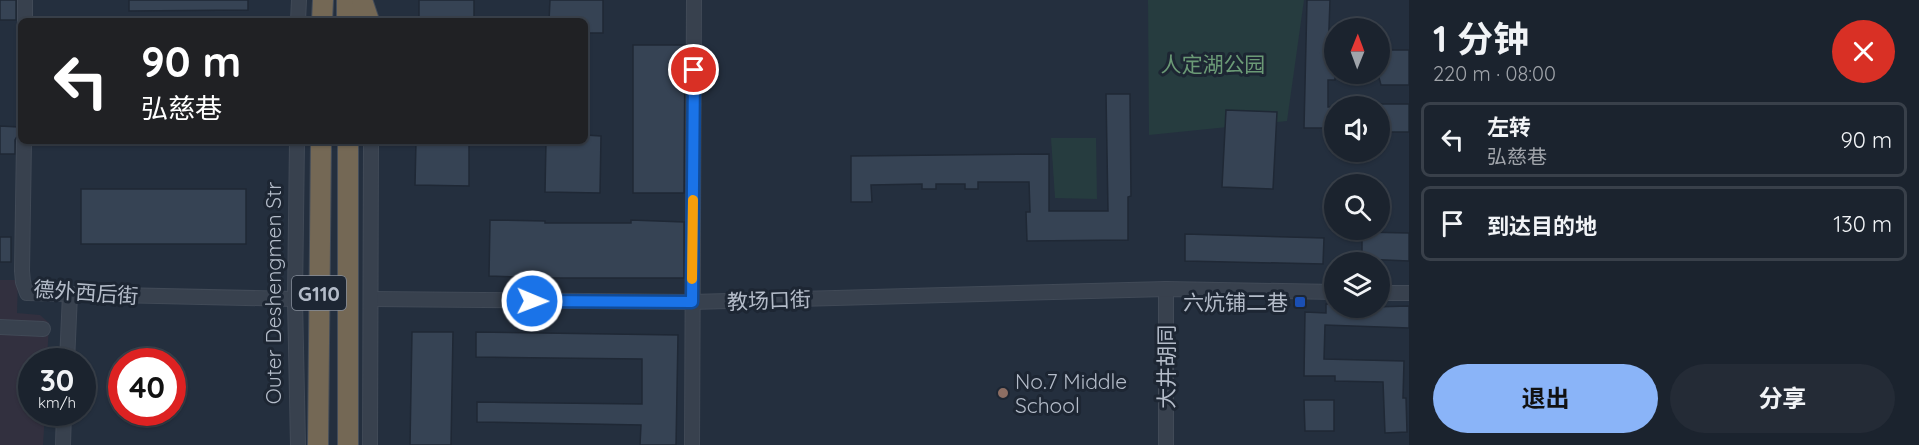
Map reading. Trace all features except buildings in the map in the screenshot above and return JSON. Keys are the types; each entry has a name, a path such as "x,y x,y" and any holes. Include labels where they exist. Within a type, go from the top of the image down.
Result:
{"highway":[{"path":"322,0 322,18"},
{"path":"347,0 347,18"},
{"path":"362,0 370,18"},
{"name":"G110","path":"318,445 321,144"},
{"name":"G110","path":"348,144 348,445"},
{"path":"349,236 362,144"}],"street":[{"path":"25,0 25,18"},
{"path":"298,18 299,0"},
{"path":"371,18 373,0"},
{"path":"692,445 694,0"},
{"name":"德外西后街","path":"24,144 23,282 27,292 295,299"},
{"name":"Outer Deshengmen Str","path":"297,144 295,299 298,445"},
{"path":"370,445 371,144"},
{"name":"教场口街","path":"372,299 692,302 1166,290 1324,292"},
{"name":"大井胡同","path":"1166,290 1166,445"},
{"path":"1390,292 1409,293"},
{"path":"68,348 70,294"},
{"path":"0,327 43,329"},
{"path":"63,445 64,426"}],"shaded area":[{"path":"0,280 18,280 17,313 40,315 49,323 48,348 18,348 18,426 44,426 43,445 0,445"}],"green space":[{"name":"人定湖公园","path":"1148,0 1304,0 1287,121 1149,135"},
{"path":"1051,138 1096,138 1097,199 1055,198"}],"slow traffic":[{"path":"692,279 693,200"}],"place":[{"name":"六炕铺二巷","path":"1300,302"},
{"name":"No.7 Middle School","path":"1003,393"}],"route":[{"path":"532,301 692,302 694,70"}]}
